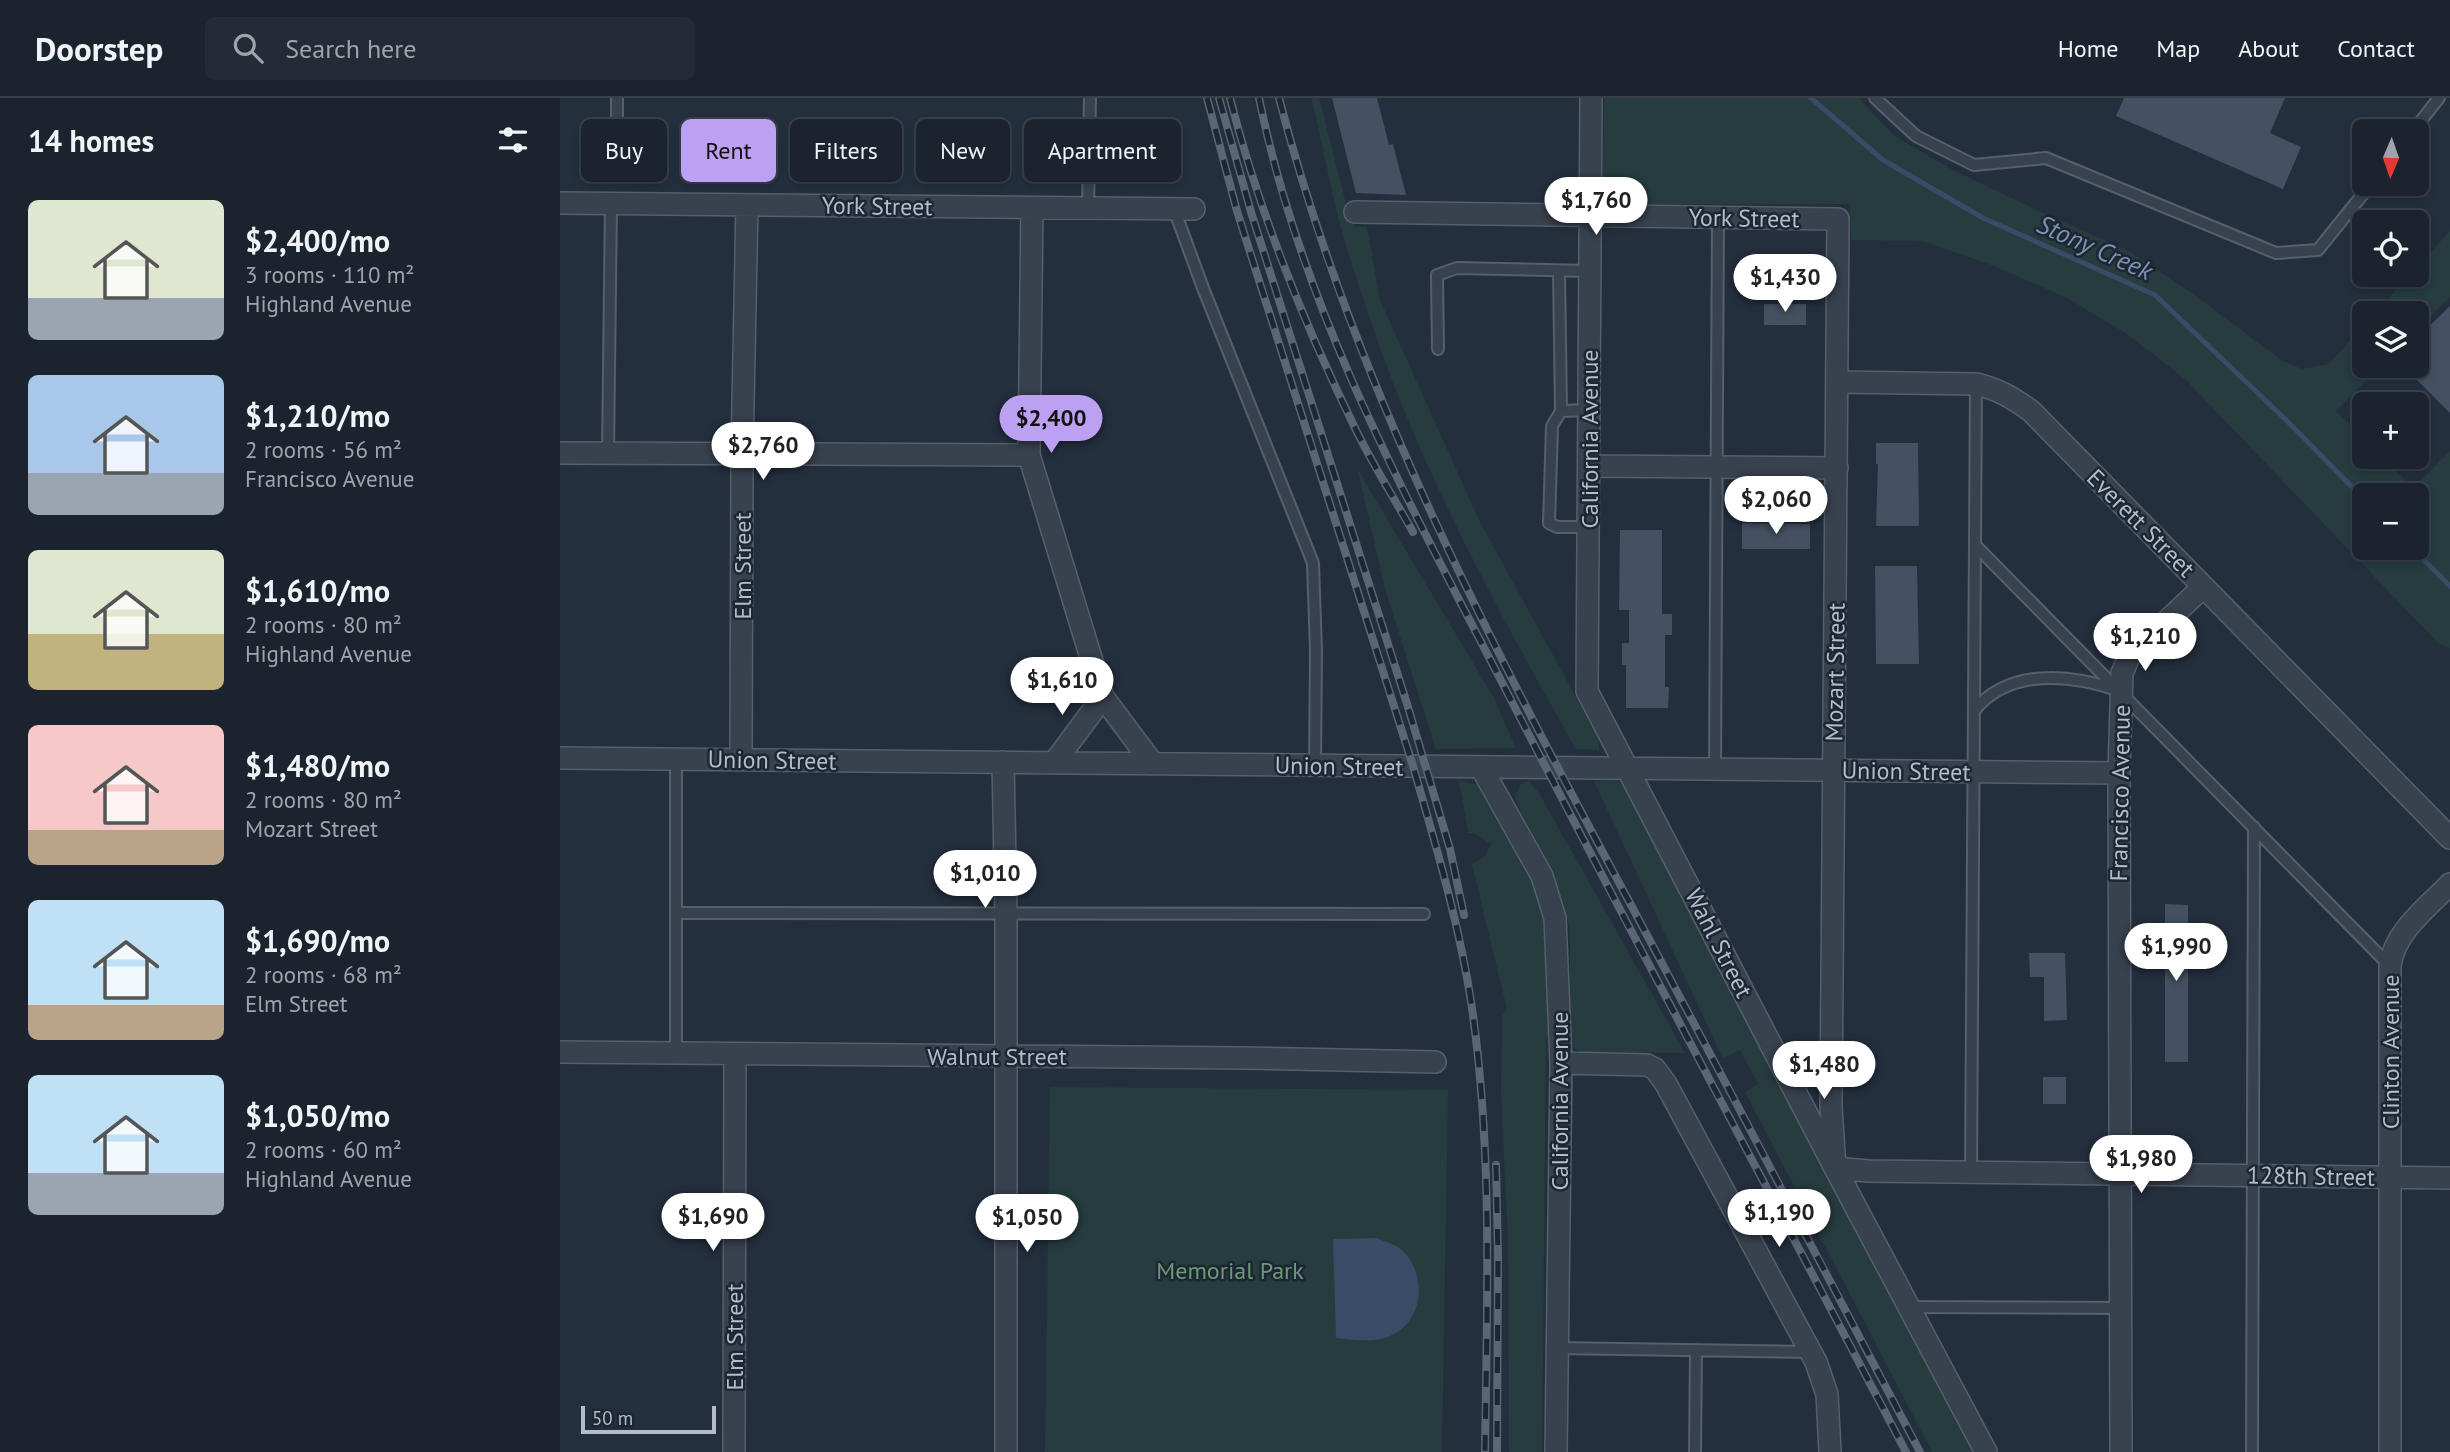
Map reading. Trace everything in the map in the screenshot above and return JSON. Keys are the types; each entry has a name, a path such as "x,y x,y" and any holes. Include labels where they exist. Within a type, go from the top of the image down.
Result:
{"street":[{"name":"California Avenue","path":"1591,98 1587,691 1629,768"},
{"name":"York Street","path":"560,203 1184,209"},
{"name":"Elm Street","path":"741,760 747,205"},
{"path":"1032,208 1029,455 1103,697 1153,764"},
{"name":"York Street","path":"1355,212 1838,219"},
{"name":"Mozart Street","path":"1835,1168 1830,1106 1838,219"},
{"name":"Everett Street","path":"1838,382 1976,384 1995,388 2031,411 2450,838"},
{"path":"560,453 1029,455"},
{"path":"1590,466 1837,468"},
{"name":"Francisco Avenue","path":"2120,1452 2119,773 2122,673 2129,657 2203,587"},
{"path":"1054,762 1103,697"},
{"name":"Union Street","path":"560,758 2119,773"},
{"path":"1003,762 1006,914 1006,1452"},
{"name":"California Avenue","path":"1481,767 1542,876 1555,918 1561,1063 1556,1452"},
{"name":"Wahl Street","path":"1629,768 1835,1168 1986,1452"},
{"name":"Clinton Avenue","path":"2390,1452 2391,954 2401,936 2450,884"},
{"name":"Walnut Street","path":"560,1052 1434,1062"},
{"name":"Elm Street","path":"734,1452 735,1054"},
{"path":"1561,1063 1639,1064 1656,1069 1810,1352 1827,1394 1829,1452"},
{"name":"128th Street","path":"1835,1168 1868,1171 2450,1178"}],"lane":[{"path":"617,98 617,119"},
{"path":"1088,208 1090,98"},
{"path":"1875,98 1916,136 1974,165 2046,158 2276,253 2318,250 2361,196"},
{"path":"2422,119 2439,98"},
{"path":"608,453 611,203"},
{"path":"1184,209 1203,288 1313,564 1316,652 1315,765"},
{"path":"1715,769 1718,217"},
{"path":"1437,349 1437,275 1457,268 1589,271"},
{"path":"1559,271 1560,411 1552,426 1549,523 1557,527 1588,527"},
{"path":"1970,1172 1976,384"},
{"path":"1560,411 1590,410"},
{"path":"1975,545 2390,966"},
{"path":"1974,711 1984,698 1996,690 2014,683 2038,679 2072,679 2121,691"},
{"path":"676,759 676,1054"},
{"path":"2252,1452 2254,827"},
{"path":"676,913 1424,914"},
{"path":"1909,1307 2120,1308"},
{"path":"1557,1348 1810,1352"},
{"path":"1695,1452 1696,1350"}],"green space":[{"path":"1311,98 1319,98 1345,200 1355,226 1367,227 1380,300 1479,520 1599,739 1599,750 1576,749 1493,599 1419,445 1377,339 1351,263"},
{"path":"1604,98 1859,98 1893,135 1953,170 2129,251 2189,291 2281,360 2302,369 2329,364 2352,338 2352,378 2369,378 2352,392 2336,411 2352,427 2352,469 2394,469 2408,483 2352,483 2352,553 2185,379 2127,334 2067,298 1994,266 1923,241 1851,240 1850,204 1603,204"},
{"path":"2450,231 2450,297 2429,318 2429,301 2386,301 2399,287 2429,287 2429,254"},
{"path":"2450,451 2450,648 2439,644 2358,560 2429,560 2429,483 2418,483"},
{"path":"1358,470 1494,698 1516,748 1436,749 1384,586"},
{"path":"1459,780 1478,785 1514,839 1536,885 1545,926 1550,1031 1546,1040 1542,1452 1509,1452 1508,1238 1501,1093 1502,1016 1507,1009 1472,864 1485,856 1491,844 1474,833 1468,833"},
{"path":"1617,780 1625,787 1973,1452 1932,1452 1745,1092 1758,1084 1740,1050 1723,1059 1594,781"},
{"path":"1528,781 1539,793 1685,1053 1579,1052 1573,1047 1570,1033 1570,927 1546,859 1520,811 1515,796 1520,785"},
{"name":"Memorial Park","path":"1050,1087 1448,1090 1442,1452 1045,1452"}],"water":[{"path":"1377,1238 1402,1250 1415,1270 1419,1294 1412,1317 1394,1334 1380,1339 1336,1338 1333,1239"}],"building":[{"path":"1332,98 1377,98 1389,145 1393,144 1406,195 1356,193"},
{"path":"2124,98 2285,98 2270,133 2301,147 2283,189 2116,116"},
{"path":"1764,304 1806,304 1806,325 1764,325"},
{"path":"2450,306 2450,413 2415,378 2429,378 2429,326"},
{"path":"1876,443 1918,443 1919,526 1876,526"},
{"path":"1742,523 1810,524 1810,549 1742,549"},
{"path":"1620,530 1662,530 1662,614 1672,614 1672,635 1665,635 1665,687 1669,687 1668,708 1626,708 1626,665 1622,665 1622,643 1629,643 1629,610 1619,610"},
{"path":"1875,566 1917,566 1919,664 1876,664"},
{"path":"2165,904 2188,905 2188,1062 2165,1062"},
{"path":"2029,953 2065,953 2067,1020 2044,1021 2044,977 2030,977"},
{"path":"2043,1077 2066,1077 2066,1104 2043,1104"}],"waterway":[{"name":"Stony Creek","path":"1811,98 1883,160 1983,218 2155,295 2352,487"},
{"name":"Stony Creek","path":"2424,560 2450,586"}],"railway":[{"path":"1207,98 1237,211 1413,766 1447,886 1461,947 1479,1063 1486,1174 1485,1452"},
{"path":"1219,98 1251,212 1408,707 1450,849 1464,915"},
{"path":"1230,98 1269,225 1318,349 1376,469 1413,532"},
{"path":"1259,98 1278,178 1303,255 1331,331 1363,405 1434,551 1607,885 1906,1452"},
{"path":"1279,98 1310,204 1346,308 1386,411 1431,512 1528,710 1920,1452"},
{"path":"1496,1165 1497,1452"}]}
